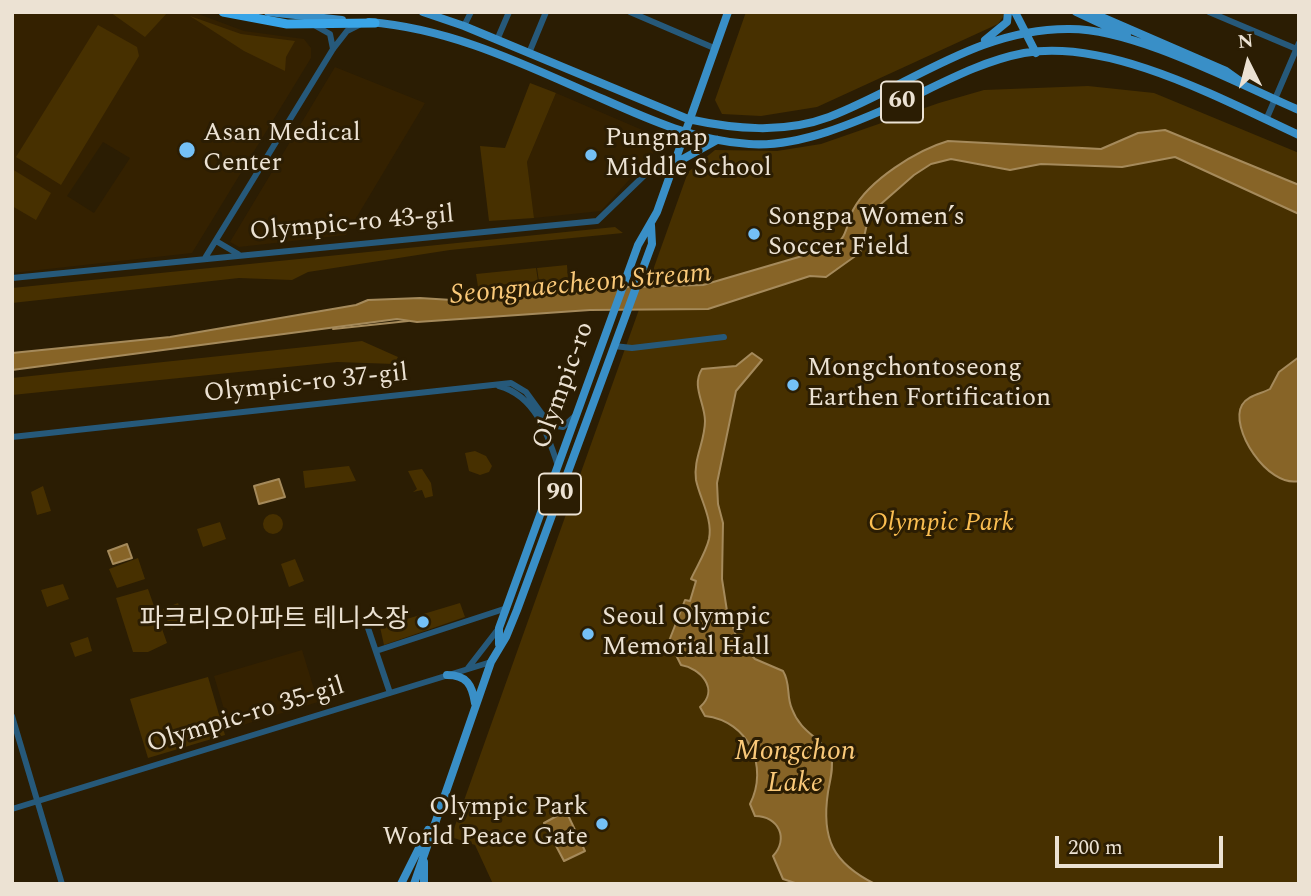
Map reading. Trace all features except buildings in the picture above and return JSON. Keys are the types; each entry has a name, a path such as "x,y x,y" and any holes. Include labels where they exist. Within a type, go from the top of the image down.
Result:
{"highway":[{"path":"223,12 287,24 375,23"}],"main road":[{"name":"60","path":"268,12 431,30 492,51 684,132 751,145 835,130 983,64 1036,53 1083,52 1151,71 1299,135"},
{"name":"60","path":"423,12 435,14 688,119 722,126 762,129 799,125 828,117 979,44 1012,34 1074,29 1140,41 1297,109"},
{"name":"Olympic-ro","path":"499,644 499,628 575,416 638,245 651,225 673,167 727,12"},
{"path":"979,44 1007,22 1009,12"},
{"path":"1015,12 1036,53"},
{"path":"1076,12 1140,41"},
{"path":"1090,12 1226,71 1254,91"},
{"path":"673,167 719,139"},
{"name":"Olympic-ro","path":"414,884 491,662 499,644 506,637 517,610 652,244 651,225"},
{"path":"447,675 460,675 468,682 475,706"},
{"name":"90","path":"401,884 439,808"},
{"path":"424,858 425,884"}],"street":[{"path":"464,26 471,12"},
{"path":"497,40 509,12"},
{"path":"529,53 546,12"},
{"path":"629,12 714,48"},
{"path":"1209,12 1298,47 1266,120"},
{"path":"311,24 330,34 332,49"},
{"path":"205,258 332,49 347,31 359,25"},
{"name":"Olympic-ro 43-gil","path":"12,278 597,221 653,167 673,167"},
{"path":"216,241 240,254"},
{"path":"615,344 632,348 724,337"},
{"path":"493,385 511,383 526,392 550,425 563,427 575,416"},
{"name":"Olympic-ro 37-gil","path":"12,437 493,385 513,390 527,400 550,442 558,467"},
{"path":"376,651 508,608"},
{"path":"367,625 390,693"},
{"path":"467,669 499,628"},
{"name":"Olympic-ro 35-gil","path":"12,809 491,662"},
{"path":"12,716 62,884"}],"shaded area":[{"name":"Asan Medical Center","path":"12,12 193,12 244,31 304,39 311,48 311,58 192,253 12,273","holes":["103,142 130,158 94,213 67,196"]},
{"path":"335,67 425,103 346,235 239,247 230,242"},
{"name":"Pungnap Middle School","path":"556,93 654,135 658,148 601,211 534,218 527,162"},
{"path":"302,650 318,702 230,729 214,676"}],"green space":[{"path":"110,12 168,12 145,37"},
{"path":"746,12 1005,14 998,24 817,107 761,116 722,114 715,100"},
{"path":"190,16 241,34 295,41 286,57 285,71 244,51"},
{"path":"98,25 137,47 139,56 61,185 16,157"},
{"path":"530,83 556,93 527,162 534,218 489,221 480,146 505,148"},
{"name":"Olympic Park","path":"1088,86 1154,93 1299,153 1299,884 493,884 475,845 451,837 688,172 715,150 777,151 821,144 984,90"},
{"path":"12,169 51,193 36,220 12,206"},
{"path":"615,227 623,233 450,250 308,272 292,280 239,278 12,303 12,288"},
{"path":"567,265 568,279 539,282 537,268"},
{"path":"536,268 538,281 478,287 476,274"},
{"path":"362,341 398,357 394,364 337,362 12,395 12,378"},
{"path":"475,451 486,456 492,466 489,472 480,475 469,471 465,453"},
{"path":"349,466 356,481 305,488 303,471"},
{"path":"422,469 431,483 433,496 425,498 422,490 413,492 417,489 408,471"},
{"path":"43,486 51,511 37,515 31,492"},
{"path":"273,514 280,517 283,524 280,531 273,534 266,531 263,524 266,517"},
{"path":"220,522 226,539 203,547 197,529"},
{"path":"138,558 145,579 117,588 109,569"},
{"path":"295,559 304,581 289,587 281,564"},
{"path":"63,584 69,599 47,607 41,590"},
{"path":"148,589 167,643 148,652 133,652 116,598"},
{"path":"178,603 186,624 171,630 163,609"},
{"name":"파크리오아파트 테니스장","path":"460,603 465,617 384,645 380,627"},
{"path":"88,637 92,651 75,657 70,643"},
{"path":"208,677 225,735 148,758 130,699"}],"water":[{"name":"Seongnaecheon Stream","path":"1165,130 1299,185 1299,214 1175,157 1122,167 1041,164 1010,170 951,159 931,164 914,175 874,210 868,219 861,251 826,277 810,276 708,309 590,310 417,322 397,319 12,370 12,353 170,337 356,305 368,300 420,298 468,301 590,288 703,285 833,247 846,230 853,210 870,188 895,168 936,145 948,141 1101,149 1138,133"},
{"name":"Mongchon Lake","path":"752,353 762,360 736,391 717,483 718,504 723,523 722,579 727,611 738,641 755,659 783,671 790,704 800,724 831,755 826,823 833,848 849,867 875,884 798,884 783,879 773,856 780,843 779,830 770,820 755,816 750,804 757,775 751,748 744,736 733,727 705,716 700,707 708,693 705,680 695,670 681,665 669,641 685,600 690,601 696,581 691,579 704,554 710,532 706,509 696,480 705,421 698,388 699,375 702,369 736,366"},
{"path":"1299,357 1299,481 1287,481 1263,466 1254,454 1246,441 1239,415 1245,402 1270,389 1279,372"},
{"path":"279,479 285,497 259,504 254,486"},
{"path":"127,544 132,558 113,564 108,551"},
{"path":"566,811 585,851 564,861 544,823"}],"waterway":[{"name":"Seongnaecheon Stream","path":"333,329 408,321"}],"place":[{"name":"Asan Medical Center","path":"187,150"},
{"name":"Pungnap Middle School","path":"591,155"},
{"name":"Songpa Women’s Soccer Field","path":"754,234"},
{"name":"Mongchontoseong Earthen Fortification","path":"793,385"},
{"name":"파크리오아파트 테니스장","path":"423,622"},
{"name":"Seoul Olympic Memorial Hall","path":"588,634"},
{"name":"Olympic Park World Peace Gate","path":"602,824"}]}
